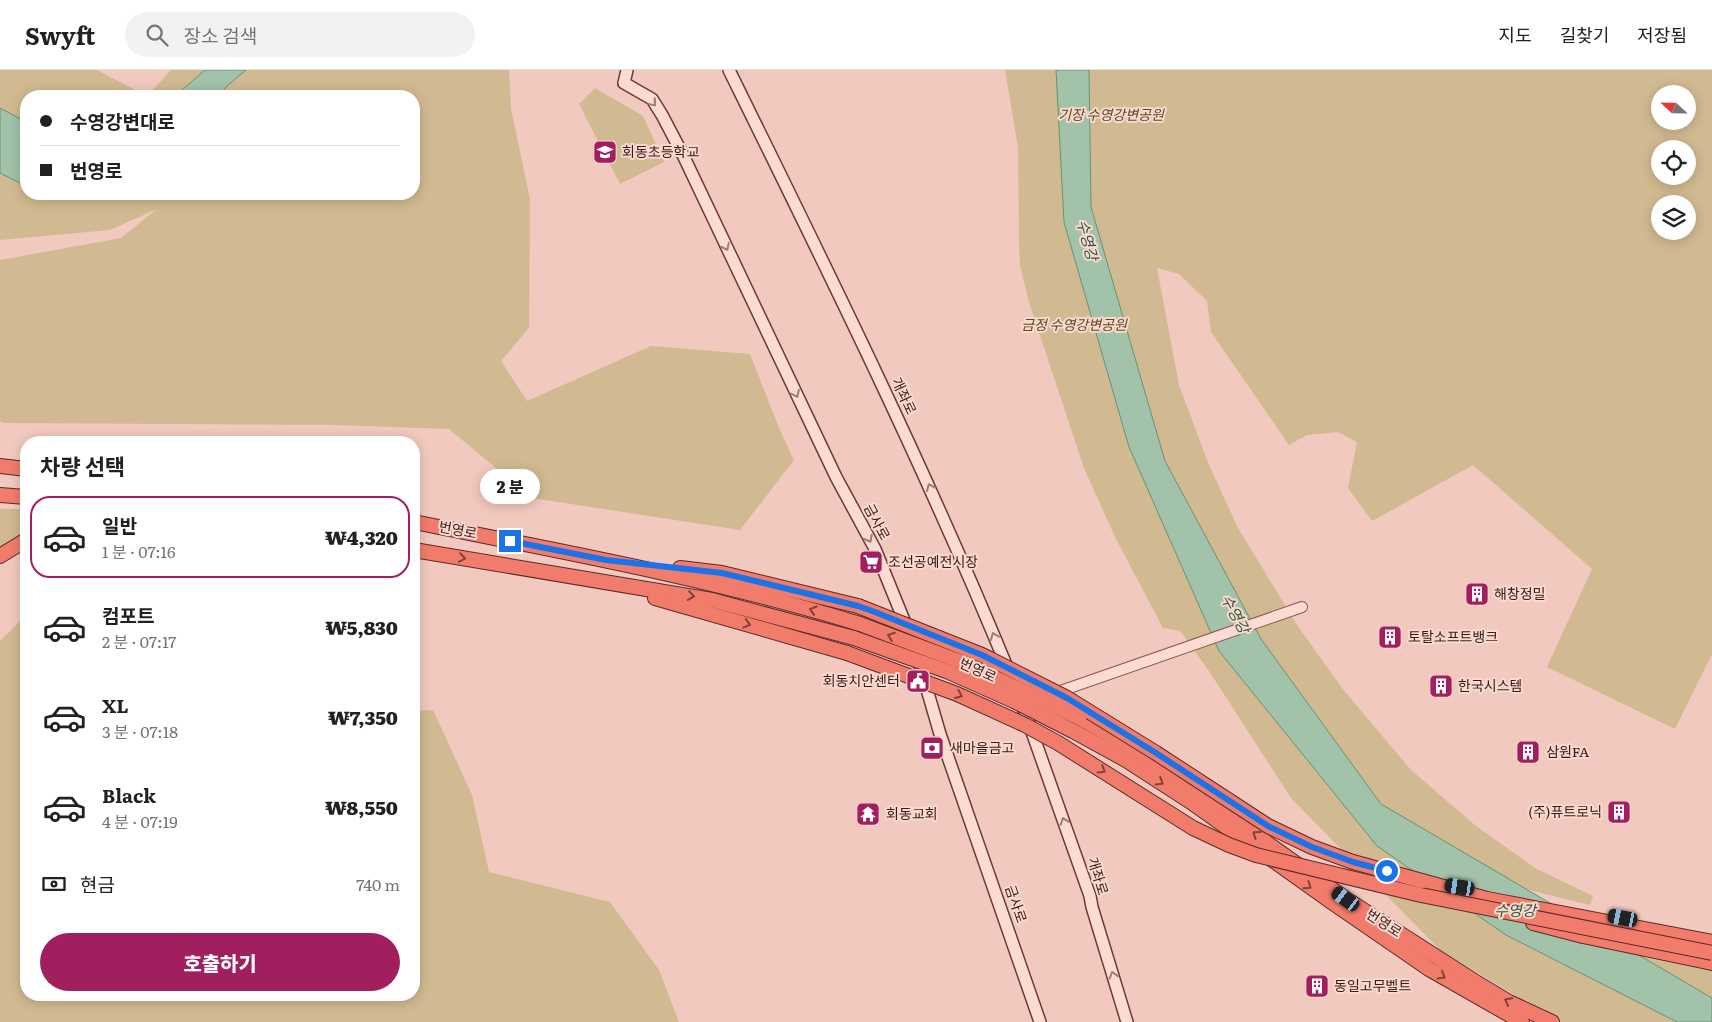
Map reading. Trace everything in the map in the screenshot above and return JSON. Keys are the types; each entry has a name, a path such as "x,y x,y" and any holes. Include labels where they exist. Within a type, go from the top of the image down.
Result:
{"highway":[{"path":"0,466 20,468"},
{"path":"0,473 20,473"},
{"path":"0,495 20,497"},
{"name":"번영로","path":"420,523 606,560 789,603 860,624 964,663 1076,724 1126,760 1191,802 1364,926 1429,969 1522,1022"},
{"path":"0,556 20,544"},
{"name":"번영로","path":"420,551 712,600 854,638 949,672 1014,701 1076,724 1139,752 1346,899 1509,1002 1552,1022"},
{"path":"606,560 722,573 858,606 982,655 1067,698 1268,826 1312,847 1353,862 1486,899 1712,942"},
{"path":"600,581 848,653 957,694 1058,742 1193,828 1228,845 1256,855 1583,936 1712,963"},
{"path":"1422,881 1519,897 1712,934"},
{"path":"1421,895 1712,953"}],"main road":[{"name":"금사로","path":"627,70 624,83 652,99 678,147 836,477 875,549 914,645 940,734 1040,1022"},
{"name":"개좌로","path":"729,70 927,479 1022,703 1090,896 1127,1022"}],"street":[{"path":"1022,703 1302,607"},
{"path":"1036,741 1050,694"}],"green space":[{"path":"0,70 97,70 135,90 20,90 20,200 420,200 420,90 153,90 171,70 509,70 511,109 530,199 529,328 501,361 527,401 651,346 750,354 779,428 794,460 740,530 532,498 449,429 334,425 4,423 0,421 0,260 121,238 157,209 110,230 0,240"},
{"path":"1005,70 1712,70 1712,654 1675,729 1547,667 1592,569 1473,465 1372,521 1348,488 1357,442 1338,432 1307,435 1289,445 1211,332 1207,301 1179,274 1157,268 1179,385 1209,465 1238,528 1297,625 1342,688 1411,770 1476,826 1535,868 1593,896 1590,905 1473,876 1606,950 1712,971 1712,1022 1559,1022 1440,950 1291,798 1209,671 1180,631 1163,628 1115,537 1084,468 1029,302 1020,266 1018,147"},
{"path":"595,88 643,116 664,162 620,184 579,104"},
{"path":"0,509 20,509 20,538 0,548"},
{"path":"20,621 20,1001 420,1001 420,711 433,710 472,795 489,872 610,902 659,970 679,1022 0,1022 0,641"}],"water":[{"path":"205,70 246,70 223,90 182,90"},
{"name":"수영강","path":"1056,70 1089,70 1091,207 1165,461 1261,639 1381,804 1712,998 1712,1022 1677,1022 1506,935 1377,846 1219,651 1129,447 1064,222"},
{"path":"0,108 20,119 20,183 0,173"}],"place":[{"name":"회동초등학교","path":"605,152"},
{"name":"조선공예전시장","path":"871,562"},
{"name":"해창정밀","path":"1477,594"},
{"name":"토탈소프트뱅크","path":"1390,637"},
{"name":"회동치안센터","path":"918,681"},
{"name":"한국시스템","path":"1441,686"},
{"name":"새마을금고","path":"932,748"},
{"name":"삼원FA","path":"1528,752"},
{"name":"(주)퓨트로닉","path":"1619,812"},
{"name":"회동교회","path":"868,814"},
{"name":"동일고무벨트","path":"1317,986"}],"route":[{"path":"510,541 606,560 722,573 858,606 875,612 982,655 1067,698 1268,826 1312,847 1353,862 1387,871"}],"park label":[{"name":"기장 수영강변공원","path":"1111,115"},
{"name":"금정 수영강변공원","path":"1074,325"}]}
